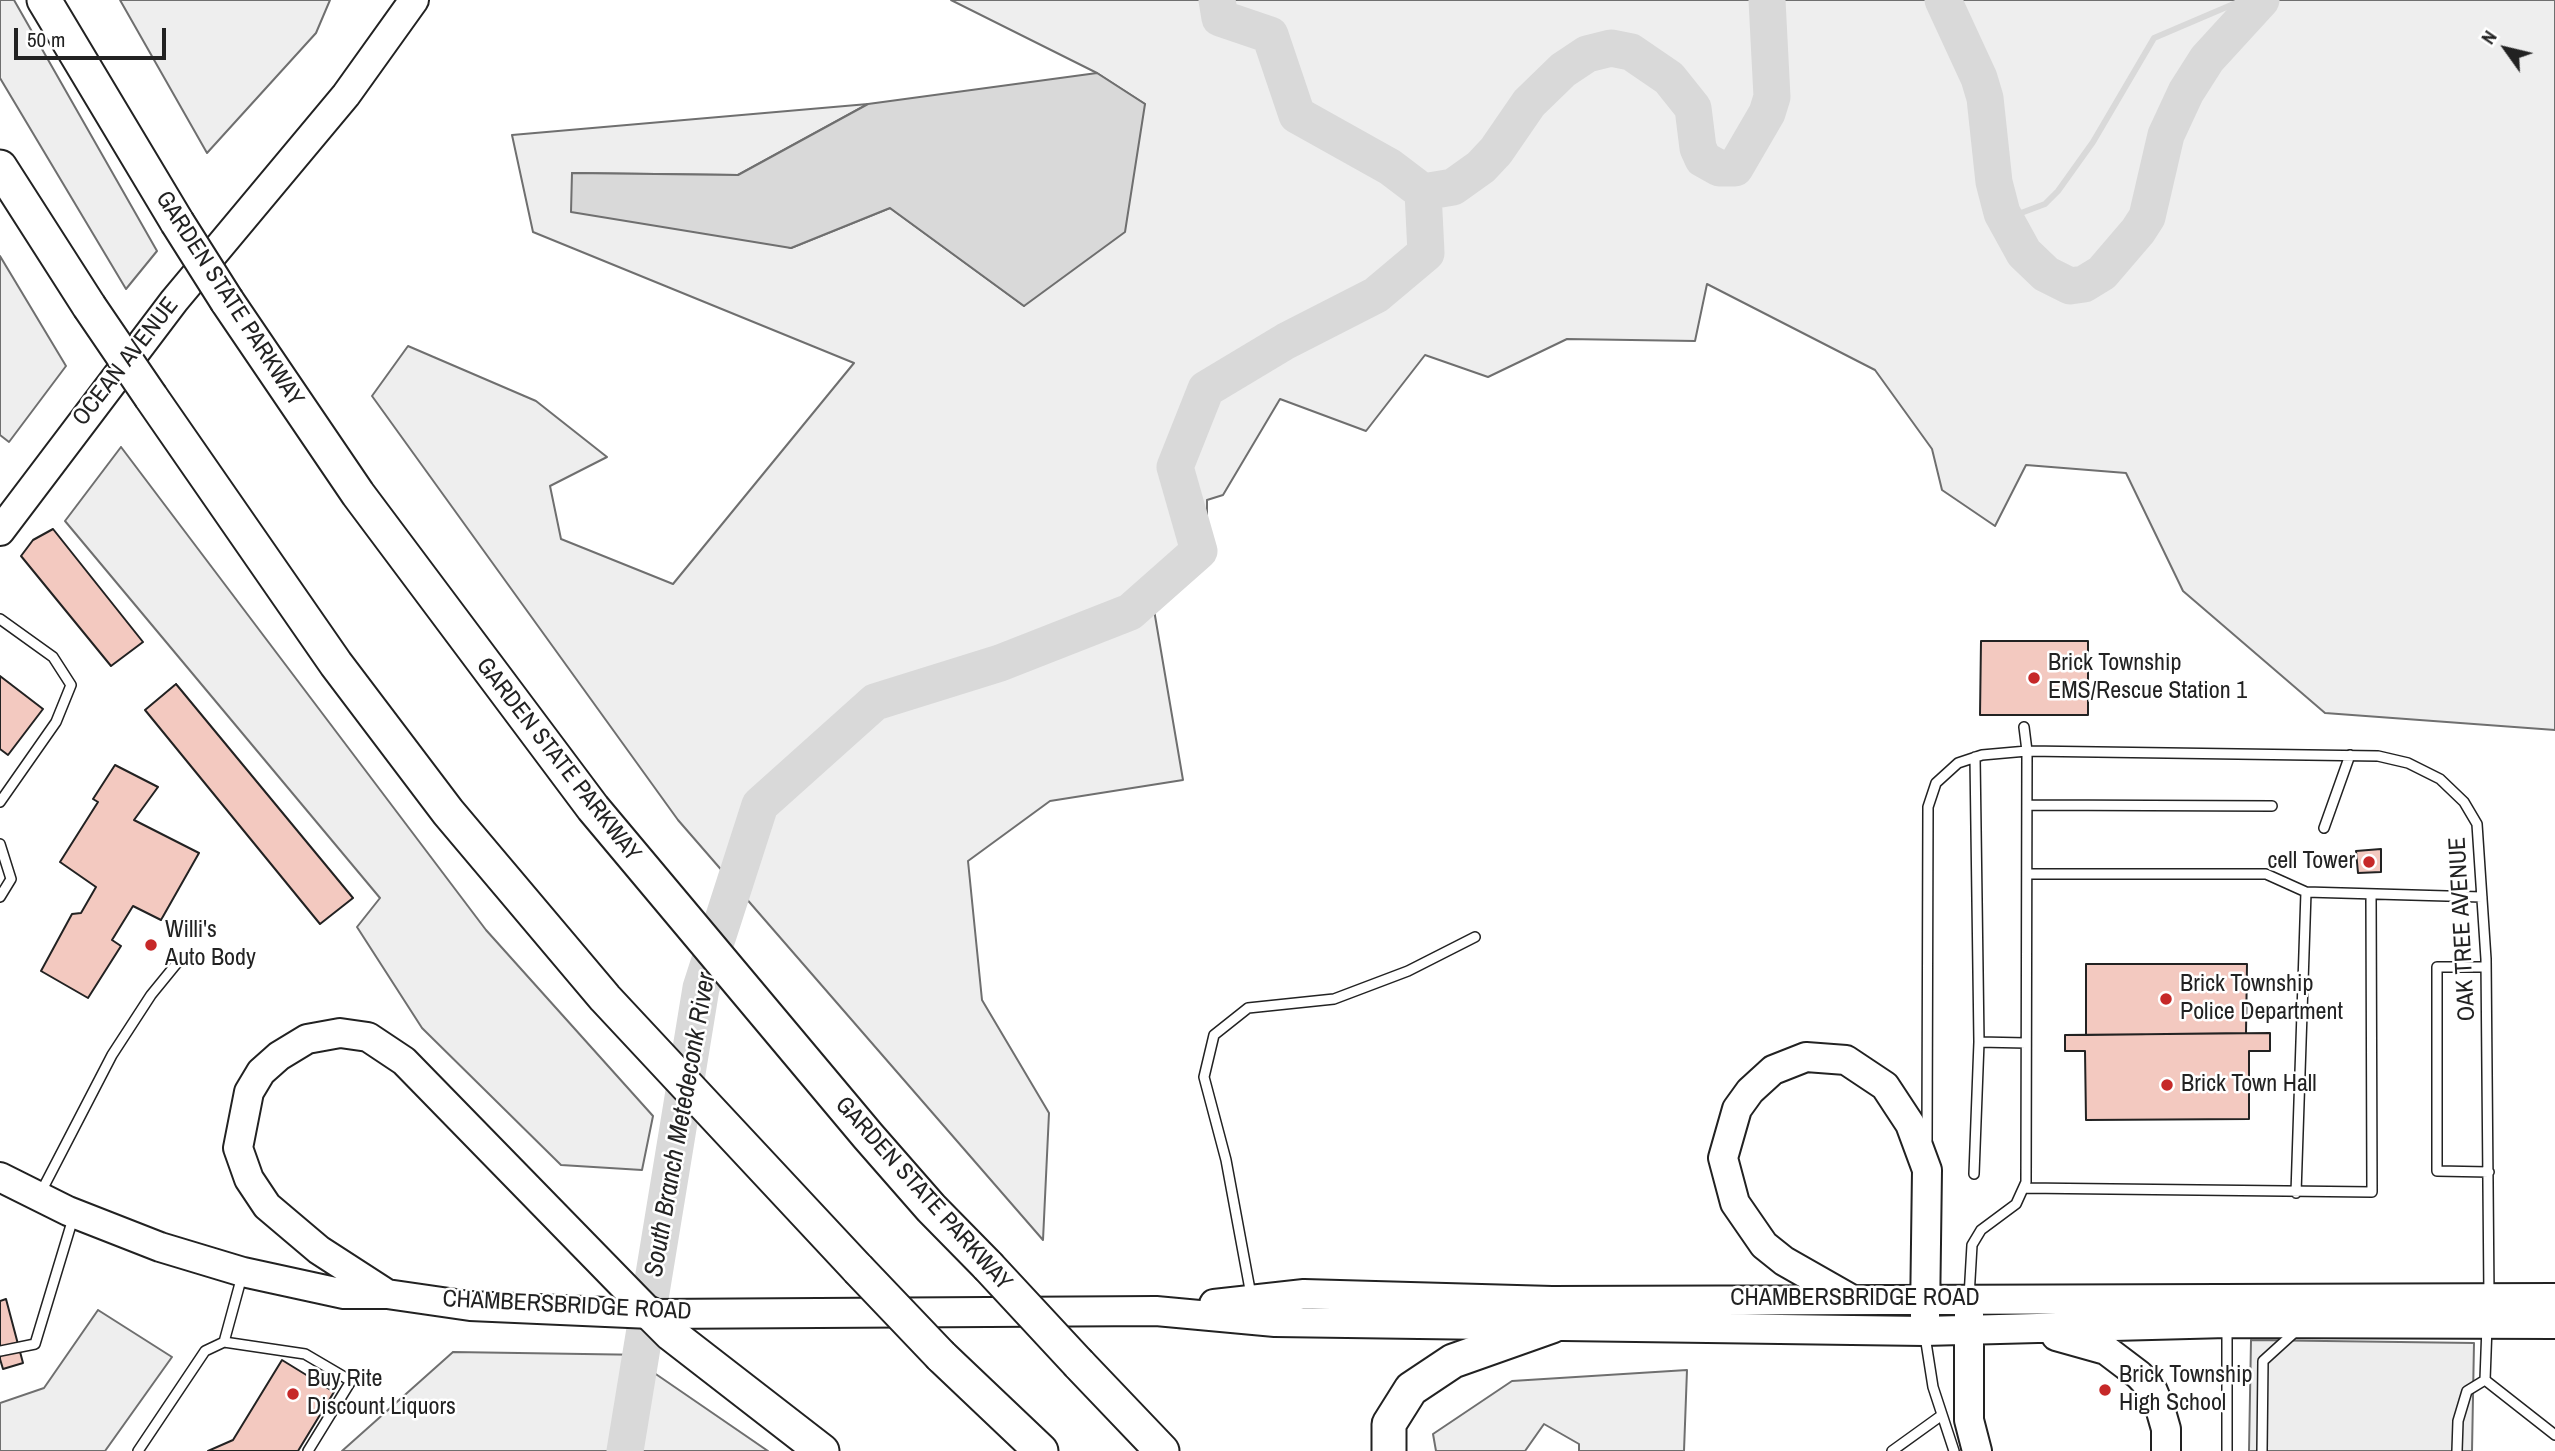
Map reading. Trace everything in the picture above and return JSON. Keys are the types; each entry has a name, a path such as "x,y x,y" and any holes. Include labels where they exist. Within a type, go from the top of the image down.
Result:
{"highway":[{"name":"GARDEN STATE PARKWAY","path":"44,0 227,301 358,494 593,808 930,1208 1162,1451"},
{"path":"0,167 89,306 336,664 440,802 636,1032 721,1124 941,1356 1041,1451"},
{"path":"665,1320 821,1451"},
{"path":"1389,1451 1389,1424 1411,1389 1453,1361 1552,1326"}],"main road":[{"name":"OCEAN AVENUE","path":"3,522 174,301 346,95 414,0"},
{"path":"387,1294 319,1250 267,1206 249,1179 238,1148 249,1092 261,1072 279,1056 307,1039 340,1033 368,1037 404,1060 606,1270 665,1320"},
{"path":"1849,1298 1784,1261 1764,1245 1735,1203 1723,1158 1727,1134 1737,1109 1750,1091 1773,1070 1806,1057 1846,1060 1885,1086 1910,1124 1927,1170 1924,1331"},
{"name":"CHAMBERSBRIDGE ROAD","path":"0,1177 74,1213 160,1247 243,1272 344,1294 387,1294 470,1306 596,1311 665,1320 1156,1311 1304,1294 1552,1301 1969,1297 2488,1311 2555,1324"},
{"path":"1969,1297 1969,1329 1956,1418 1977,1451"},
{"name":"CHAMBERSBRIDGE ROAD","path":"1156,1311 1275,1322 1924,1331 2305,1324 2488,1311 2555,1298"},
{"path":"2026,1328 2106,1350 2139,1375 2152,1389 2160,1408 2166,1429 2166,1451"}],"lane":[{"path":"0,619 53,656 71,685 56,722 0,802"},
{"path":"1969,1297 1972,1245 1981,1230 2017,1204 2026,1182 2027,751 2024,727"},
{"name":"OAK TREE AVENUE","path":"1975,757 2027,751 2378,756 2408,763 2440,779 2464,802 2477,824 2486,967 2489,1172 2485,1380"},
{"path":"2324,828 2350,755"},
{"path":"1927,1170 1928,807 1937,783 1958,762 1975,757 1979,1042 1974,1174"},
{"path":"0,783 9,789"},
{"path":"2027,805 2272,806"},
{"path":"0,844 11,879 0,897"},
{"path":"2027,874 2266,874 2306,892 2482,897"},
{"path":"2296,1193 2306,892"},
{"path":"2024,1188 2372,1192 2371,894"},
{"path":"1252,1300 1226,1160 1204,1077 1214,1035 1248,1008 1335,999 1408,971 1475,937"},
{"path":"38,1197 112,1055 151,995 182,957"},
{"path":"2486,967 2437,967 2437,1171 2489,1172"},
{"path":"1979,1042 2026,1043"},
{"path":"0,1351 35,1344 74,1213"},
{"path":"224,1342 243,1272"},
{"path":"2227,1324 2227,1451"},
{"path":"2262,1451 2263,1361 2278,1344 2305,1324"},
{"path":"1924,1331 1933,1387 1956,1418 1970,1451"},
{"path":"138,1451 205,1351 224,1342 305,1354 351,1381 308,1451"},
{"path":"2458,1451 2458,1421 2467,1391 2485,1380 2555,1435"},
{"path":"1892,1451 1956,1418"},
{"path":"1954,1451 1956,1418"}],"shaded area":[{"path":"0,0 14,0 157,251 126,289 0,78"},
{"path":"120,0 330,0 316,33 207,153"},
{"path":"951,0 2555,0 2555,730 2325,713 2183,591 2126,473 2026,465 1995,526 1942,490 1932,449 1875,370 1707,284 1695,341 1567,339 1488,377 1425,355 1366,431 1280,399 1223,495 1207,500 1207,519 1153,604 1183,780 1050,801 968,861 982,1000 1049,1113 1043,1240 678,820 372,396 408,346 536,401 607,457 550,486 561,539 673,584 854,363 533,232 512,135 868,104 738,175 572,173 791,248 890,208 1024,306 1145,104 1097,73"},
{"path":"1097,73 1145,104 1125,232 1024,306 890,208 791,248 571,212 572,173 738,175 868,104"},
{"path":"0,256 66,366 9,442 0,435"},
{"path":"121,447 486,930 653,1116 642,1170 561,1165 422,1028 357,927 380,898 65,521"},
{"path":"98,1310 172,1357 105,1451 0,1451 0,1403 44,1388"},
{"path":"2251,1340 2474,1343 2472,1451 2249,1451"},
{"path":"453,1352 649,1355 647,1368 768,1451 342,1451"},
{"path":"1687,1370 1684,1451 1579,1451 1579,1444 1544,1424 1525,1451 1436,1451 1433,1434 1512,1381"}],"building":[{"path":"53,529 143,642 111,666 21,556 33,540"},
{"name":"Brick Township EMS/Rescue Station 1","path":"1981,641 2088,641 2088,715 1980,715"},
{"path":"0,676 43,709 8,755 0,749"},
{"path":"176,684 353,898 320,924 145,710"},
{"path":"115,765 158,787 134,820 199,853 161,920 133,906 112,940 121,946 88,998 41,971 72,914 81,913 96,887 60,862 98,802 93,799"},
{"name":"cell Tower","path":"2381,849 2381,872 2358,873 2356,851"},
{"name":"Brick Township Police Department","path":"2086,964 2247,964 2246,1033 2086,1035"},
{"name":"Brick Town Hall","path":"2270,1033 2270,1051 2249,1051 2249,1119 2086,1120 2085,1051 2065,1051 2065,1035"},
{"path":"6,1299 23,1363 3,1369 0,1359 0,1301"},
{"path":"282,1360 334,1392 298,1451 208,1451 233,1440"}],"waterway":[{"path":"1217,0 1220,18 1270,35 1297,115 1390,167 1423,192"},
{"path":"1423,192 1453,187 1481,167 1496,151 1529,103 1563,70 1587,54 1611,48 1631,52 1669,78 1693,108 1698,148 1703,159 1719,168 1735,168 1767,113 1772,97 1767,0"},
{"path":"1943,0 1979,78 1985,98 1994,182 2002,213 2024,253 2046,274 2070,286 2084,284 2102,273 2138,231 2147,217 2166,135 2186,92 2207,59 2261,0"},
{"path":"2005,219 2045,204 2058,191 2093,142 2154,38 2243,0"},
{"name":"South Branch Metedeconk River","path":"625,1451 701,988 760,805 875,702 1000,663 1130,612 1199,551 1175,467 1206,389 1286,341 1376,295 1426,253 1423,192"}],"place":[{"name":"Brick Township EMS/Rescue Station 1","path":"2034,678"},
{"name":"cell Tower","path":"2369,862"},
{"name":"Willi's Auto Body","path":"151,945"},
{"name":"Brick Township Police Department","path":"2166,999"},
{"name":"Brick Town Hall","path":"2167,1085"},
{"name":"Brick Township High School","path":"2105,1390"},
{"name":"Buy Rite Discount Liquors","path":"293,1394"}]}
